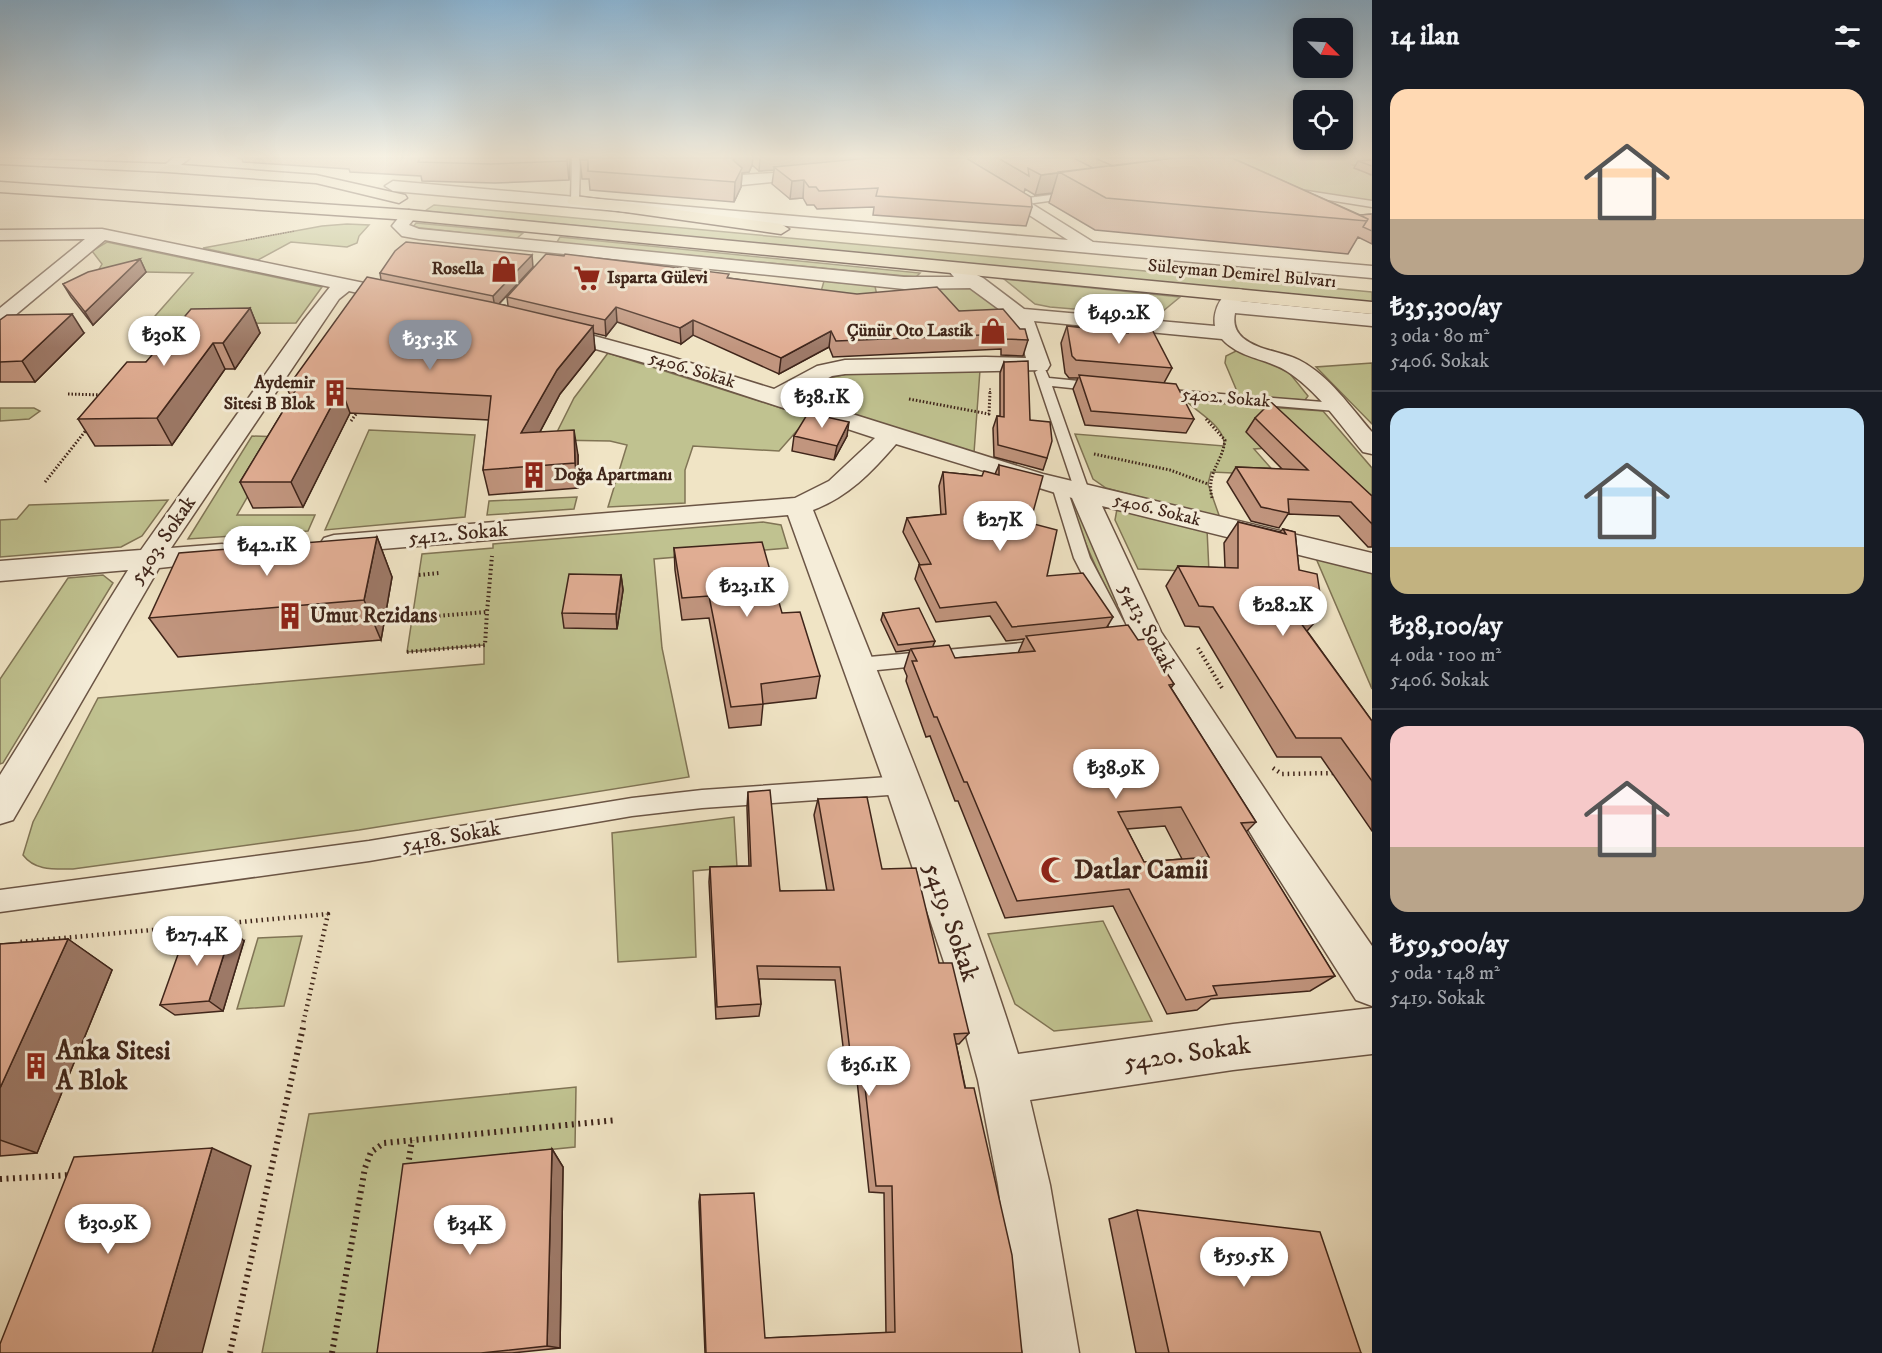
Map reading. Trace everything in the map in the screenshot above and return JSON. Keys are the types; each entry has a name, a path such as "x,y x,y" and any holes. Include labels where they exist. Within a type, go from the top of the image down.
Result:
{"highway":[{"name":"Süleyman Demirel Bulvarı","path":"472,221 952,267 1231,300 1372,308"},
{"name":"Süleyman Demirel Bulvarı","path":"687,221 1372,286"},
{"path":"723,221 825,235"}],"street":[{"path":"404,221 400,226 408,232 526,245 553,254 904,282 976,282"},
{"path":"806,221 1372,272"},
{"path":"1051,221 1092,247"},
{"path":"526,245 542,228"},
{"path":"0,318 102,234"},
{"path":"0,235 102,234 427,302"},
{"name":"5413. Sokak","path":"952,267 1020,315 1027,327 1042,373"},
{"name":"5403. Sokak","path":"0,808 150,558 310,325 332,295 346,285"},
{"path":"1228,334 1224,322 1231,300 1372,320"},
{"path":"1020,315 1228,334 1248,349 1285,362 1300,370 1372,447"},
{"name":"5406. Sokak","path":"533,326 619,347 777,396 890,436 1071,488 1372,563"},
{"path":"777,396 825,371 845,367 985,363 1042,373"},
{"name":"5412. Sokak","path":"311,546 798,506 819,499 837,489 859,470 890,436"},
{"name":"5413. Sokak","path":"1071,488 1135,636 1271,832 1372,984"},
{"name":"5419. Sokak","path":"798,506 903,785 977,995 1002,1080 1024,1185 1050,1353"},
{"path":"0,571 245,551"},
{"name":"5420. Sokak","path":"1002,1080 1233,1047 1372,1031"}],"lane":[{"path":"1042,373 1111,388"},
{"name":"5413. Sokak","path":"1042,373 1067,450 1071,488"},
{"name":"5402. Sokak","path":"1145,391 1335,407"},
{"path":"1101,640 1135,636"},
{"path":"858,665 1058,645"},
{"name":"5418. Sokak","path":"0,901 369,851 633,807 702,799 903,785"}],"path":[{"path":"183,251 296,231"},
{"path":"909,399 989,414 990,386"},
{"path":"68,394 109,396"},
{"path":"1178,395 1214,425 1225,440 1225,446 1213,467 1208,484 1224,526"},
{"path":"351,421 359,410"},
{"path":"45,482 90,426"},
{"path":"1067,450 1148,464 1208,484"},
{"path":"407,652 485,645 493,548"},
{"path":"419,575 439,573"},
{"path":"412,618 487,612"},
{"path":"1198,648 1224,692"},
{"path":"1270,764 1282,774 1340,773"},
{"path":"13,947 20,942 328,914 230,1353"},
{"path":"333,1353 365,1168 371,1152 384,1143 616,1120"},
{"path":"407,1175 412,1140"},
{"path":"0,1179 70,1175"}],"green space":[{"path":"529,221 608,221 1372,292 1372,303"},
{"path":"416,223 523,233 516,239 413,227"},
{"path":"369,225 359,236 357,243 347,247 291,242 258,260 203,248 322,226"},
{"path":"560,237 920,273 916,277 559,243 557,242"},
{"path":"107,242 322,287 296,323 148,324 193,273 98,271 102,264 92,251"},
{"path":"1004,279 1180,297 1157,316 1050,307 1035,304"},
{"path":"824,281 875,286 878,301 820,295"},
{"path":"929,287 969,287 1012,319 963,321"},
{"path":"1238,350 1287,370 1308,396 1305,400 1239,396 1225,363 1226,356"},
{"path":"608,353 809,417 779,451 693,446 685,470 685,503 608,507 627,445 610,441 553,440 574,398"},
{"path":"1372,363 1372,424 1316,367"},
{"path":"980,370 974,453 809,400 804,390 820,380 847,374"},
{"path":"1186,401 1323,411 1372,468 1372,505 1307,445 1254,449 1277,475 1211,472 1208,484 1220,518 1106,488 1093,479 1075,434 1224,446 1221,433 1216,427"},
{"path":"0,408 34,408 40,411 29,419 0,421"},
{"path":"369,430 475,435 465,517 325,530"},
{"path":"252,436 282,437 237,515 315,515 308,531 188,539"},
{"path":"1068,493 1077,495 1128,629 1094,563"},
{"path":"577,497 574,509 487,515 489,501"},
{"path":"168,500 142,536 121,547 0,557 0,520 17,519 29,505"},
{"path":"1117,509 1207,529 1209,572 1138,569 1115,520"},
{"path":"763,522 781,525 788,548 654,559 662,648 689,777 359,830 73,869 52,869 39,866 23,855 33,822 98,698 484,664 484,645 407,652 422,554 493,548 493,544"},
{"path":"1315,556 1372,570 1372,689"},
{"path":"103,575 113,583 3,763 0,764 0,679 68,578"},
{"path":"734,817 737,867 693,871 696,957 618,962 612,833"},
{"path":"1103,921 1152,1021 1054,1031 1015,1004 988,934"},
{"path":"302,936 284,1006 237,1009 258,938"},
{"path":"576,1087 575,1147 409,1164 383,1353 262,1353 309,1114"}],"building":[{"path":"1367,221 1372,221 1372,231 1363,227"},
{"path":"406,242 532,255 493,296 380,273 395,251"},
{"path":"546,254 564,256 565,254 729,274 727,278 857,294 937,287 959,311 1003,309 1020,329 1025,329 1028,340 1006,339 1006,334 836,341 831,331 781,358 693,320 680,328 616,307 605,320 507,297"},
{"path":"140,259 85,312 63,284 88,272"},
{"path":"367,277 491,302 593,326 557,370 521,433 574,430 575,463 483,470 491,396 341,388 291,482 240,482 297,388 287,388"},
{"path":"250,308 223,343 213,343 157,418 78,419 127,362 146,362 191,309"},
{"path":"72,314 22,361 0,362 0,320 7,315"},
{"path":"1123,314 1145,316 1172,368 1076,360 1072,356 1067,326 1128,333"},
{"path":"1028,361 1030,420 1050,422 1052,441 1047,458 998,445 997,416 1004,417 1004,362"},
{"path":"1079,375 1176,384 1194,419 1091,411"},
{"path":"1271,402 1372,496 1372,524 1351,502 1288,499 1289,513 1261,507 1236,467 1308,470 1255,418"},
{"path":"808,413 849,422 837,446 794,436"},
{"path":"999,465 1043,476 1030,523 1057,530 1047,576 1083,573 1113,617 1012,627 996,602 940,608 919,565 931,564 907,518 946,514 943,472 982,476 984,471 999,475"},
{"path":"1238,522 1286,534 1283,529 1295,532 1299,570 1317,574 1323,613 1287,604 1372,721 1372,781 1341,738 1296,738 1213,607 1199,606 1178,566 1238,568"},
{"path":"377,537 364,600 149,618 179,553"},
{"path":"762,542 782,613 800,612 820,676 761,684 763,704 731,707 709,596 682,598 674,548"},
{"path":"569,574 621,575 616,614 562,613"},
{"path":"919,608 935,641 898,645 883,613"},
{"path":"1128,625 1138,640 1145,639 1174,684 1169,685 1256,822 1241,823 1335,976 1213,986 1217,995 1186,1000 1129,889 1017,901 967,782 964,782 937,717 934,717 912,661 917,661 911,649 949,645 955,658 1035,651 1026,636","holes":["1181,807 1209,857 1144,862 1118,812"]},
{"path":"770,790 780,891 834,890 818,799 867,797 882,869 916,868 939,963 952,963 969,1033 954,1034 965,1088 974,1088 1012,1255 1022,1353 706,1353 700,1195 754,1193 765,1338 895,1332 892,1186 876,1186 862,1060 851,1060 840,967 757,966 761,1004 717,1007 710,867 751,866 748,792"},
{"path":"232,929 209,1001 160,1005 186,932"},
{"path":"68,939 0,1088 0,944"},
{"path":"212,1148 152,1353 0,1353 0,1344 74,1157"},
{"path":"552,1149 547,1346 481,1353 377,1353 403,1164"},
{"path":"1137,1210 1320,1232 1361,1353 1169,1353"}],"place":[{"name":"Rosella","path":"504,269"},
{"name":"Isparta Gülevi","path":"587,278"},
{"name":"Çünür Oto Lastik","path":"993,331"},
{"name":"Aydemir Sitesi B Blok","path":"335,393"},
{"name":"Doğa Apartmanı","path":"534,475"},
{"name":"Umut Rezidans","path":"290,616"},
{"name":"Datlar Camii","path":"1054,870"},
{"name":"Anka Sitesi A Blok","path":"36,1066"}]}
